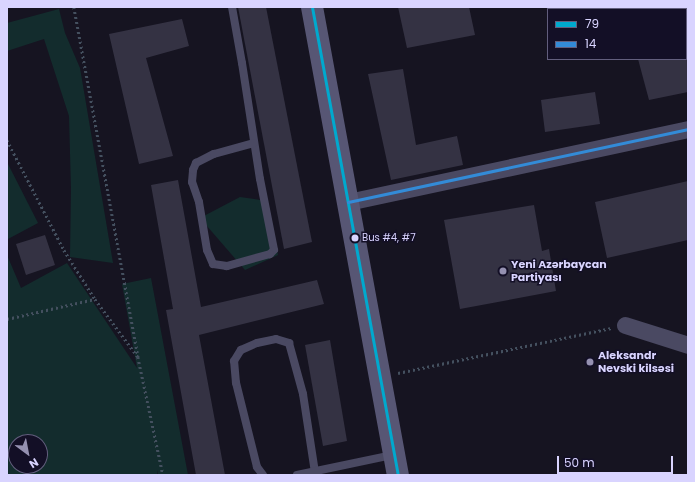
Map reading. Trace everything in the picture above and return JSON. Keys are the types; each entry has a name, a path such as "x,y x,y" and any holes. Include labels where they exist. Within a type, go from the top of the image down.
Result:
{"main road":[{"path":"312,7 396,465"}],"street":[{"path":"348,202 688,128"},
{"path":"625,325 688,345"}],"lane":[{"path":"232,7 254,143 274,250 270,254 227,266 213,264 207,250 199,202 192,182 192,170 196,163 214,154 254,143"},
{"path":"263,475 256,467 236,383 234,361 242,350 257,343 276,339 289,344 303,394 315,472"},
{"path":"298,475 315,472 396,465"}],"path":[{"path":"74,7 138,357 163,475"},
{"path":"7,140 64,250 95,299 138,357"},
{"path":"7,319 95,299"},
{"path":"380,377 625,325"}],"green space":[{"path":"59,9 65,33 80,68 113,263 70,257 71,189 69,116 44,39 7,51 7,23"},
{"path":"7,162 38,223 8,239 7,237"},
{"path":"240,197 267,201 278,255 245,270 200,218"},
{"path":"7,255 21,288 67,263 137,368 122,284 151,278 188,475 158,475 157,470 157,475 7,475"}],"building":[{"path":"238,7 266,7 312,242 284,249"},
{"path":"398,7 469,7 475,35 407,48"},
{"path":"182,19 189,46 146,58 173,156 139,164 109,34"},
{"path":"688,59 688,92 649,100 638,60"},
{"path":"403,69 416,145 457,136 463,165 391,180 368,74"},
{"path":"595,92 600,124 545,132 541,100"},
{"path":"178,180 201,307 317,280 324,304 199,335 225,475 196,475 166,310 173,309 151,185"},
{"path":"688,181 688,240 607,258 595,202"},
{"name":"Yeni Azərbaycan Partiyası","path":"534,205 542,251 549,249 556,291 460,309 444,220"},
{"path":"45,235 55,265 26,275 16,244"},
{"path":"330,340 347,441 323,446 305,345"}],"transit line":[{"name":"79","path":"312,7 398,475"},
{"name":"14","path":"348,202 688,129"}],"place":[{"name":"Bus #4, #7","path":"355,238"},
{"name":"Yeni Azərbaycan Partiyası","path":"503,271"},
{"name":"Aleksandr Nevski kilsəsi","path":"590,362"}]}
